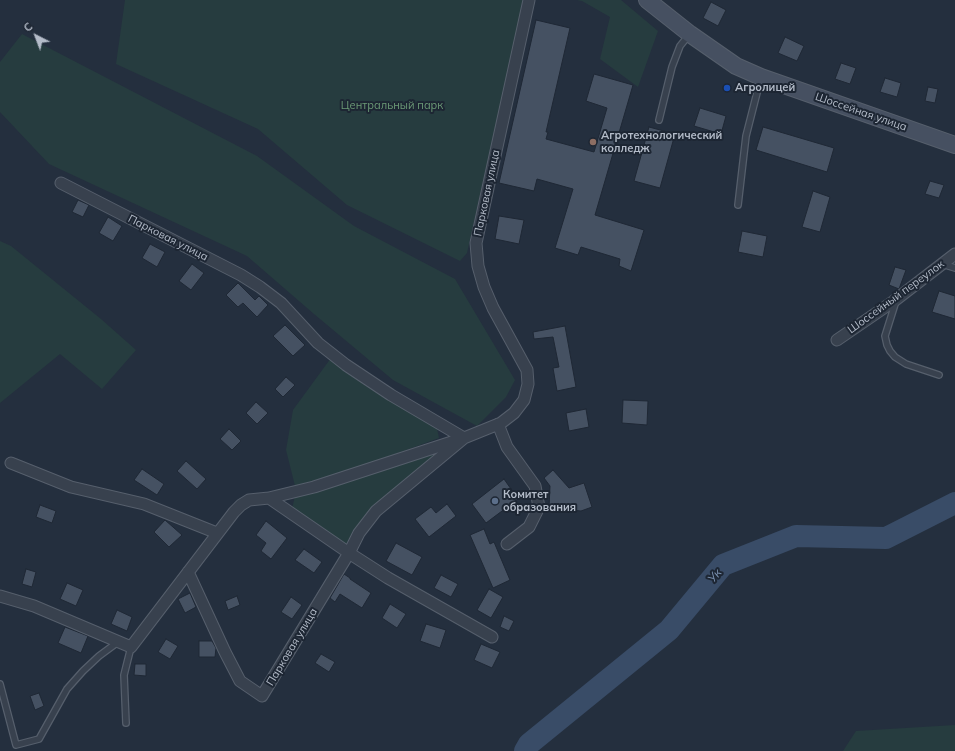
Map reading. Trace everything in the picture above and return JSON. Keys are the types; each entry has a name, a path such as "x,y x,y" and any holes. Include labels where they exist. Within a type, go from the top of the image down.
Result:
{"main road":[{"name":"Шоссейная улица","path":"647,0 690,34 736,66 761,77 955,145"}],"street":[{"name":"Парковая улица","path":"131,647 217,533 241,505 249,500 269,498 314,487 464,438 498,424 514,413 524,400 528,384 527,370 493,308 484,287 478,266 476,242 529,0"},
{"name":"Парковая улица","path":"61,183 234,271 260,287 281,303 318,343 346,365 391,395 464,438"},
{"name":"Шоссейный переулок","path":"837,340 897,299 955,254"},
{"path":"498,424 507,447 534,486 538,507 529,527 507,544"},
{"name":"Парковая улица","path":"188,572 240,681 262,696 349,553 359,533 376,511 464,438"},
{"path":"11,463 71,487 144,504 217,533"},
{"path":"269,498 388,578 492,637"},
{"path":"0,596 34,606 131,647"}],"lane":[{"path":"659,120 672,67 680,46 690,34"},
{"path":"738,205 746,136 761,77"},
{"path":"942,264 955,268"},
{"path":"897,299 885,336 890,351 895,357 906,364 938,375"},
{"path":"0,684 16,745 39,739 67,689 94,661 119,642"},
{"path":"126,723 124,676 131,647"}],"green space":[{"name":"Центральный парк","path":"125,0 524,0 467,253 460,261 347,205 258,129 116,64"},
{"path":"577,0 621,0 658,31 638,87 600,59 610,17 582,1"},
{"path":"22,34 257,156 354,226 455,279 515,380 506,397 477,426 393,380 247,256 49,164 0,112 0,62"},
{"path":"0,241 11,246 101,319 136,350 102,389 60,354 0,403"},
{"path":"331,358 369,388 436,424 439,438 357,468 295,486 286,450 293,410"},
{"path":"439,451 407,481 347,548 292,509 295,496"},
{"path":"955,725 955,751 843,751 856,731"}],"building":[{"path":"711,2 726,10 718,26 703,18"},
{"path":"536,20 570,28 546,132 548,132 546,139 594,152 607,108 586,101 594,74 633,85 595,215 644,230 631,271 619,266 620,259 581,247 578,255 555,248 573,189 537,179 534,191 499,183"},
{"path":"785,37 804,46 797,61 778,53"},
{"path":"841,63 856,68 850,84 835,79"},
{"path":"885,78 901,83 897,97 880,92"},
{"path":"928,87 938,89 935,103 925,101"},
{"path":"700,108 726,116 721,134 694,126"},
{"path":"649,127 675,134 660,188 634,181"},
{"path":"763,127 834,148 827,172 756,150"},
{"path":"930,181 944,185 939,198 925,194"},
{"path":"813,191 830,197 820,232 802,227"},
{"path":"78,200 89,205 83,217 72,212"},
{"path":"499,216 524,220 519,244 495,239"},
{"path":"108,217 122,226 113,241 99,233"},
{"path":"742,231 767,236 763,257 738,252"},
{"path":"150,244 165,252 157,267 142,258"},
{"path":"192,264 204,273 191,290 179,281"},
{"path":"895,267 906,270 899,289 889,285"},
{"path":"238,283 255,300 259,296 268,305 257,317 243,303 238,307 226,295"},
{"path":"939,291 955,296 955,319 932,312"},
{"path":"285,325 305,345 293,356 273,336"},
{"path":"565,326 576,387 557,391 553,368 559,367 553,337 534,339 533,332"},
{"path":"286,377 295,385 283,397 275,389"},
{"path":"623,400 648,401 647,425 622,423"},
{"path":"256,402 268,413 257,424 246,413"},
{"path":"586,409 589,427 569,431 566,413"},
{"path":"229,429 241,441 232,450 220,439"},
{"path":"186,461 206,479 197,489 177,471"},
{"path":"142,469 164,484 157,495 134,480"},
{"path":"553,470 569,488 584,483 592,507 581,511 549,508 550,486 544,478"},
{"name":"Комитет образования","path":"504,479 518,499 486,523 472,504"},
{"path":"447,504 456,516 429,537 415,519 431,507 436,513"},
{"path":"40,505 56,511 52,523 36,517"},
{"path":"165,520 182,535 169,547 154,532"},
{"path":"266,521 287,538 271,559 261,551 266,543 256,535"},
{"path":"484,529 490,544 494,542 510,580 493,588 470,535"},
{"path":"396,543 422,557 412,575 386,561"},
{"path":"304,549 322,562 314,573 295,560"},
{"path":"26,569 36,572 32,587 22,584"},
{"path":"344,574 371,593 362,608 340,594 335,602 330,598"},
{"path":"441,575 458,584 451,597 434,588"},
{"path":"67,583 83,590 76,606 60,599"},
{"path":"489,589 503,597 491,618 477,610"},
{"path":"190,593 196,607 185,613 178,599"},
{"path":"237,596 240,605 228,610 225,601"},
{"path":"291,597 302,605 292,619 281,612"},
{"path":"390,604 406,614 397,628 382,618"},
{"path":"117,610 132,617 127,631 111,624"},
{"path":"504,616 514,621 509,631 500,627"},
{"path":"426,624 446,630 440,648 420,641"},
{"path":"65,627 88,636 81,653 58,643"},
{"path":"166,639 178,646 170,659 158,652"},
{"path":"199,641 212,641 216,648 215,657 199,657"},
{"path":"481,644 500,652 492,668 474,660"},
{"path":"321,654 335,662 329,672 315,663"},
{"path":"135,664 146,664 146,676 134,675"},
{"path":"39,693 44,706 35,710 30,696"}],"waterway":[{"name":"Ук","path":"525,751 529,744 669,630 723,565 796,536 886,538 955,503"}],"place":[{"name":"Агролицей","path":"727,88"},
{"name":"Агротехнологический колледж","path":"593,142"},
{"name":"Комитет образования","path":"495,501"}]}
